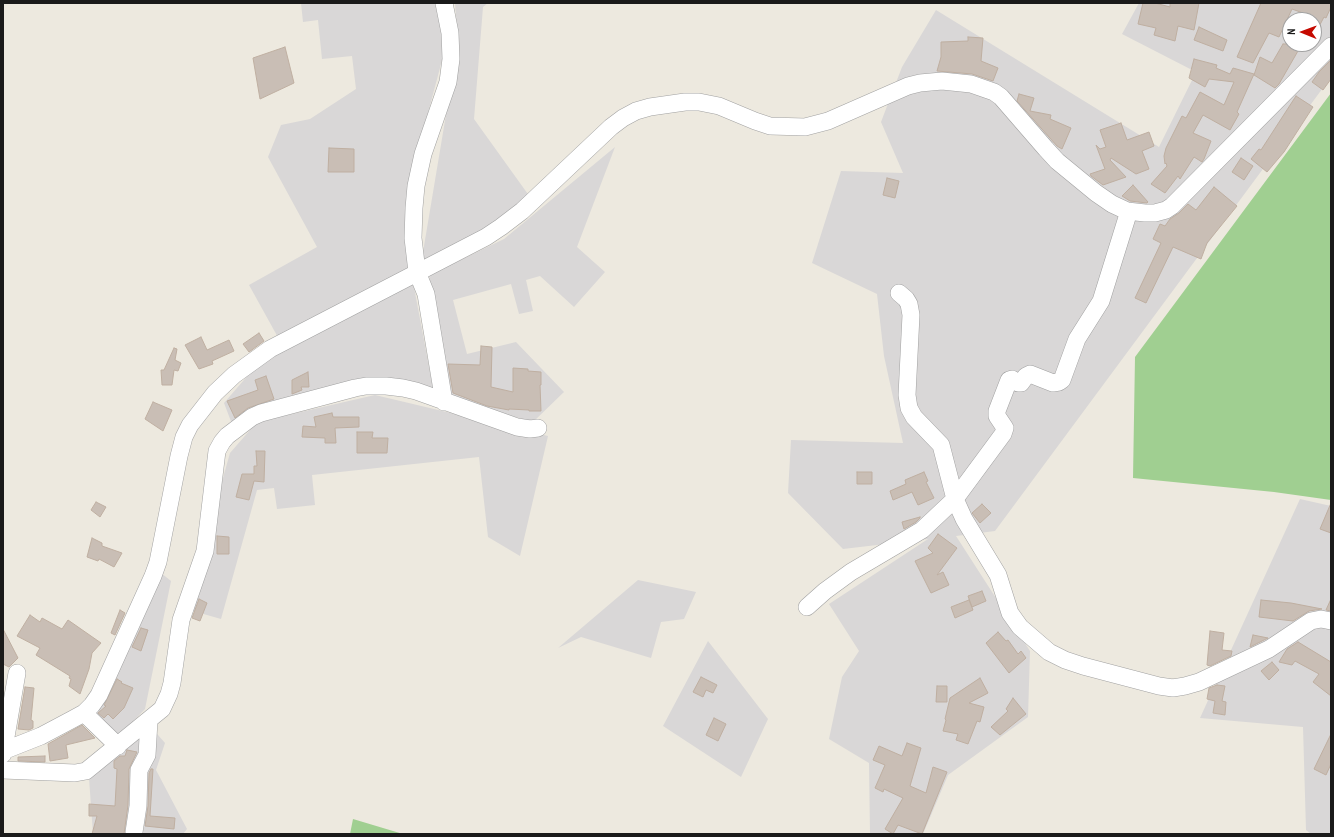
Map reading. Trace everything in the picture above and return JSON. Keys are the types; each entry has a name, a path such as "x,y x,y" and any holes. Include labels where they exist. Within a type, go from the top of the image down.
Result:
{"street":[{"path":"444,3 450,33 451,59 448,82 423,154 416,186 413,238 417,272 426,294 444,402"},
{"path":"3,751 41,736 84,713 99,695 153,576 161,552 184,437 190,424 215,393 253,359 270,349 486,237 501,227 522,211 611,127 636,111 650,107 685,102 711,104 770,126 805,127 828,121 908,86 920,83 942,81 971,84 994,92 1001,97 1046,150 1096,193 1112,204 1129,211 1155,213 1166,210 1172,206 1331,46"},
{"path":"807,607 825,591 851,572 922,530 955,499 1003,434 1004,428 996,414 1009,380 1012,379 1018,383 1021,383 1026,376 1030,374 1056,383 1062,380 1077,339 1101,301 1129,211"},
{"path":"898,293 906,299 909,304 911,315 907,403 911,413 941,445 955,499 964,519 998,575 1007,606 1015,621 1020,628 1049,652 1065,660 1160,686 1173,688 1199,682 1269,649 1311,621 1321,618 1331,620"},
{"path":"3,770 80,773 86,771 150,721 162,709 172,683 180,625 205,551 216,457 219,446 237,428 257,414 366,386 403,388 517,427 530,429 538,428"},
{"path":"3,754 17,673"},
{"path":"84,713 118,746"},
{"path":"134,832 138,806 139,770 147,755 150,721"}],"shaded area":[{"path":"301,3 440,3 445,49 412,173 409,270 280,341 249,285 317,247 268,157 281,125 310,119 356,89 352,56 322,59 318,20 303,22"},
{"path":"455,3 488,3 483,7 474,119 530,197 492,224 421,264 458,43"},
{"path":"1139,3 1331,3 1331,77 995,531 956,536 1030,651 1028,717 948,775 923,834 870,834 869,763 829,739 842,677 859,651 829,604 928,539 843,549 788,493 791,440 903,443 884,356 877,294 812,263 841,171 903,173 881,122 902,67 936,10 1159,147 1196,72 1122,34"},
{"path":"615,147 577,247 605,272 574,307 540,276 526,280 533,311 519,314 511,284 453,300 467,354 516,342 564,392 533,422 448,398 429,275 504,239"},
{"path":"413,282 434,393 393,381 232,424 224,403 256,366"},
{"path":"375,395 548,436 520,556 488,537 479,457 312,475 315,505 277,509 274,488 257,490 221,619 186,609 230,453 257,422"},
{"path":"1300,499 1331,506 1331,834 1311,834 1306,830 1303,727 1200,718"},
{"path":"161,573 171,581 145,709 118,737 92,712"},
{"path":"638,580 696,592 684,619 661,622 651,658 581,637 558,648"},
{"path":"708,641 768,719 741,777 663,726"},
{"path":"151,727 165,743 156,770 187,829 183,834 93,834 89,778"}],"green space":[{"path":"1331,93 1331,500 1274,492 1133,478 1135,357"},
{"path":"353,819 403,834 350,834"}],"building":[{"path":"1143,3 1155,3 1170,7 1170,3 1199,3 1194,30 1178,26 1175,41 1154,35 1156,28 1138,24"},
{"path":"1261,3 1331,3 1331,7 1326,18 1324,17 1322,21 1322,12 1300,12 1292,9 1291,12 1282,12 1282,31 1279,37 1269,33 1253,63 1237,57"},
{"path":"1199,27 1227,40 1223,51 1194,40"},
{"path":"968,37 983,38 981,61 998,68 993,81 972,74 937,71 941,57 941,42 968,41"},
{"path":"1282,46 1282,52 1297,52 1279,84 1275,88 1254,75 1260,57 1272,63"},
{"path":"285,47 294,83 260,99 253,58"},
{"path":"1194,59 1217,65 1216,68 1230,74 1233,68 1254,74 1237,112 1239,114 1230,130 1203,115 1193,133 1211,141 1204,159 1202,162 1194,157 1180,179 1178,176 1165,193 1151,184 1167,166 1166,163 1165,164 1164,156 1166,148 1182,116 1186,118 1200,92 1224,105 1234,82 1209,79 1205,87 1189,78"},
{"path":"1331,60 1331,79 1323,90 1312,82 1319,72"},
{"path":"1019,94 1034,98 1030,111 1051,115 1050,119 1071,128 1062,149 1057,146 1017,101"},
{"path":"1296,96 1313,107 1284,152 1267,172 1251,159 1259,149 1261,150"},
{"path":"1121,123 1127,140 1149,132 1154,146 1142,151 1149,169 1136,174 1111,158 1110,160 1126,177 1103,185 1090,174 1105,169 1096,145 1100,149 1106,147 1100,130"},
{"path":"329,148 354,149 354,172 328,172"},
{"path":"1241,158 1253,166 1244,180 1232,172"},
{"path":"887,178 899,181 895,198 883,195"},
{"path":"1133,185 1148,202 1147,203 1130,201 1122,196"},
{"path":"1214,187 1237,206 1207,243 1201,259 1173,247 1146,303 1135,298 1161,243 1153,239 1160,224 1165,226 1170,219 1188,204 1196,210"},
{"path":"259,333 264,341 249,352 243,344"},
{"path":"201,337 207,350 229,340 234,351 212,361 213,364 199,369 185,345"},
{"path":"481,346 492,347 491,387 513,392 513,368 541,372 541,411 509,410 487,406 453,393 448,364 480,365"},
{"path":"174,348 177,349 175,360 181,363 178,371 174,370 172,385 162,385 161,370 164,370"},
{"path":"308,372 309,387 301,387 302,390 292,394 292,380"},
{"path":"266,376 274,399 248,408 235,418 227,401 258,390 255,380"},
{"path":"153,402 172,410 163,431 145,419"},
{"path":"332,413 333,417 359,417 359,427 335,428 336,443 325,443 325,438 302,437 303,426 316,427 314,417"},
{"path":"357,432 373,432 372,438 388,438 387,453 357,453"},
{"path":"256,451 265,451 264,482 254,481 249,500 236,497 242,474 254,474 254,466 257,466"},
{"path":"857,472 872,472 872,484 857,484"},
{"path":"924,472 928,481 926,482 934,498 918,505 912,492 893,500 890,491 906,484 905,480"},
{"path":"96,502 106,507 100,517 91,510"},
{"path":"1331,503 1331,533 1320,529"},
{"path":"982,504 991,513 980,523 972,513"},
{"path":"920,517 916,522 904,529 902,522"},
{"path":"938,534 957,548 937,575 943,572 949,585 931,593 915,561 933,553 928,548"},
{"path":"217,536 229,537 229,554 217,554"},
{"path":"92,538 102,543 102,546 122,553 114,567 99,559 98,561 87,557"},
{"path":"982,591 986,601 972,607 968,596"},
{"path":"199,599 207,603 200,621 192,618"},
{"path":"1331,599 1331,611 1326,610"},
{"path":"969,600 973,610 955,618 951,607"},
{"path":"1261,600 1291,603 1322,609 1309,611 1293,621 1259,617"},
{"path":"120,610 125,613 115,635 111,633"},
{"path":"30,615 40,622 42,618 62,629 68,620 101,643 92,653 89,669 80,694 69,686 71,679 69,678 70,676 36,655 40,648 17,636"},
{"path":"141,628 148,630 141,651 132,647"},
{"path":"3,629 18,658 9,667 3,664"},
{"path":"1210,631 1224,633 1222,650 1232,651 1231,656 1210,666 1207,665"},
{"path":"998,632 1006,641 1008,640 1018,654 1021,651 1026,658 1009,673 986,643"},
{"path":"1253,635 1268,638 1250,647"},
{"path":"1298,642 1331,662 1331,696 1313,682 1319,674 1295,661 1292,665 1279,662 1287,649"},
{"path":"1272,662 1279,670 1269,680 1261,671"},
{"path":"701,677 717,685 713,693 706,690 703,697 693,692"},
{"path":"980,678 988,693 969,703 984,707 980,722 977,721 968,744 956,740 958,734 943,731 945,719 950,698"},
{"path":"117,679 122,682 121,683 133,688 124,708 113,719 108,714 104,718 98,713 106,706 104,705"},
{"path":"1217,685 1225,686 1222,701 1226,702 1225,715 1213,713 1215,701 1207,699 1209,688"},
{"path":"937,686 947,686 947,702 936,702"},
{"path":"25,687 34,688 31,720 33,721 33,728 29,730 18,729"},
{"path":"1013,698 1026,714 1000,735 991,727 1008,711 1006,709"},
{"path":"714,718 726,724 718,741 706,735"},
{"path":"82,725 95,738 66,745 68,758 50,761 48,744"},
{"path":"1331,734 1331,764 1326,775 1314,769"},
{"path":"907,743 921,748 910,786 926,793 933,767 947,772 922,834 898,825 893,834 885,829 903,798 884,789 883,792 875,788 885,765 873,760 879,746 902,756"},
{"path":"127,750 137,752 129,769 128,805 124,834 92,834 97,816 89,816 89,804 115,806 117,769 114,768 114,761 120,756 125,756"},
{"path":"45,756 45,762 18,761 18,757"},
{"path":"151,769 153,769 150,816 175,818 174,829 145,826 148,806 149,773"}]}
